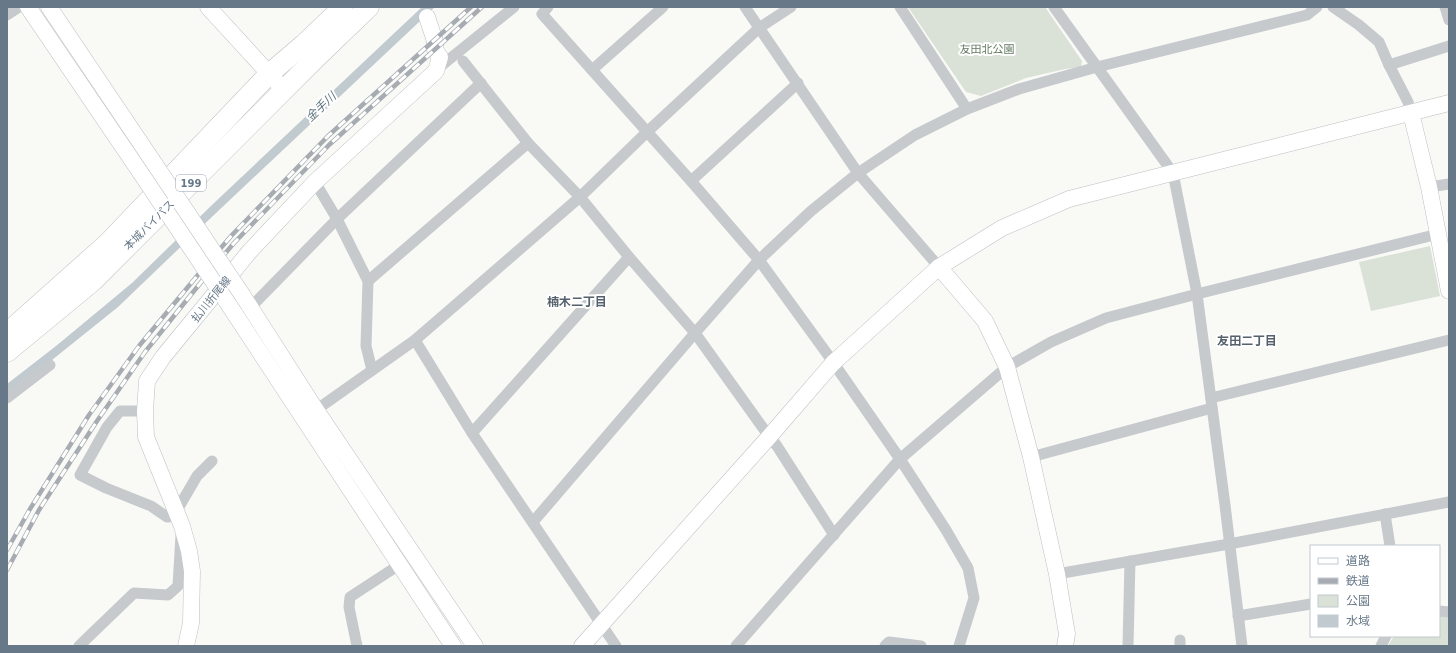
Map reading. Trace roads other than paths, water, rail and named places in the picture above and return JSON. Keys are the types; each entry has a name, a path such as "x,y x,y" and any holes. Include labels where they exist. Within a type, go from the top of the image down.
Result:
{"highway":[{"name":"本城バイパス","path":"7,333 109,242 269,74 304,44 343,7"},
{"name":"本城バイパス","path":"7,352 93,281 369,7"}],"street":[{"path":"7,15 19,7"},
{"path":"28,7 229,305 453,646"},
{"path":"49,7 247,302 316,410 475,646"},
{"path":"208,7 284,90"},
{"path":"436,71 514,7"},
{"path":"548,7 542,14 691,181 759,260 900,459 946,530 968,568 974,598 959,646"},
{"path":"592,70 663,7"},
{"path":"746,7 858,173 985,321 1007,367 1031,457 1057,574 1067,634 1065,646"},
{"path":"316,410 415,340 580,197 647,132 759,28 791,7"},
{"path":"900,7 966,109"},
{"path":"1054,7 1173,173 1174,187 1197,294 1242,646"},
{"path":"533,522 759,260 811,211 858,173 915,135 966,109 1019,89 1097,67 1307,15 1317,7"},
{"path":"1333,7 1359,25 1379,42 1408,102 1429,187 1449,291"},
{"path":"1446,7 1449,20"},
{"path":"428,17 435,41 435,50 440,57 436,71"},
{"path":"1389,65 1449,46"},
{"path":"463,61 528,142 580,197 629,257 695,333 777,446 834,535"},
{"name":"払川折尾線","path":"186,646 191,623 192,571 189,551 179,518 146,436 144,411 147,381 164,357 250,251 315,182 436,71"},
{"path":"247,302 481,83"},
{"path":"691,181 798,84"},
{"path":"582,646 769,437 833,363 938,267 1002,228 1069,199 1449,103"},
{"path":"368,281 528,142"},
{"path":"315,182 337,219 368,281 366,346 372,370"},
{"path":"1429,187 1449,184"},
{"path":"736,646 900,459 1007,367 1051,342 1106,318 1438,234"},
{"path":"472,433 629,257"},
{"path":"415,340 472,433 616,646"},
{"path":"1031,457 1211,403 1449,340"},
{"path":"7,398 50,365"},
{"path":"144,411 120,411 107,427 80,475 106,488 151,506 167,517 179,518"},
{"path":"78,646 134,593 168,595 178,586 179,518 197,476 212,461"},
{"path":"1057,574 1229,544 1449,502"},
{"path":"1385,514 1390,545"},
{"path":"1128,646 1130,561"},
{"path":"357,646 349,607 350,597 399,565"},
{"path":"1238,616 1310,604"},
{"path":"1381,646 1386,637"},
{"path":"885,646 889,642 921,646"}],"water":[{"name":"金手川","path":"422,7 435,7 118,307 52,360 7,392 7,384 56,346 132,283 213,204"}],"railway":[{"path":"7,550 30,509 89,415 139,346 202,270 232,235 328,136 471,7"},
{"path":"7,570 39,510 97,421 145,352 206,276 234,243 329,145 482,7"}],"district":[{"name":"楠木二丁目","path":"577,302"},
{"name":"友田二丁目","path":"1247,341"}],"park label":[{"name":"友田北公園","path":"987,49"}]}
